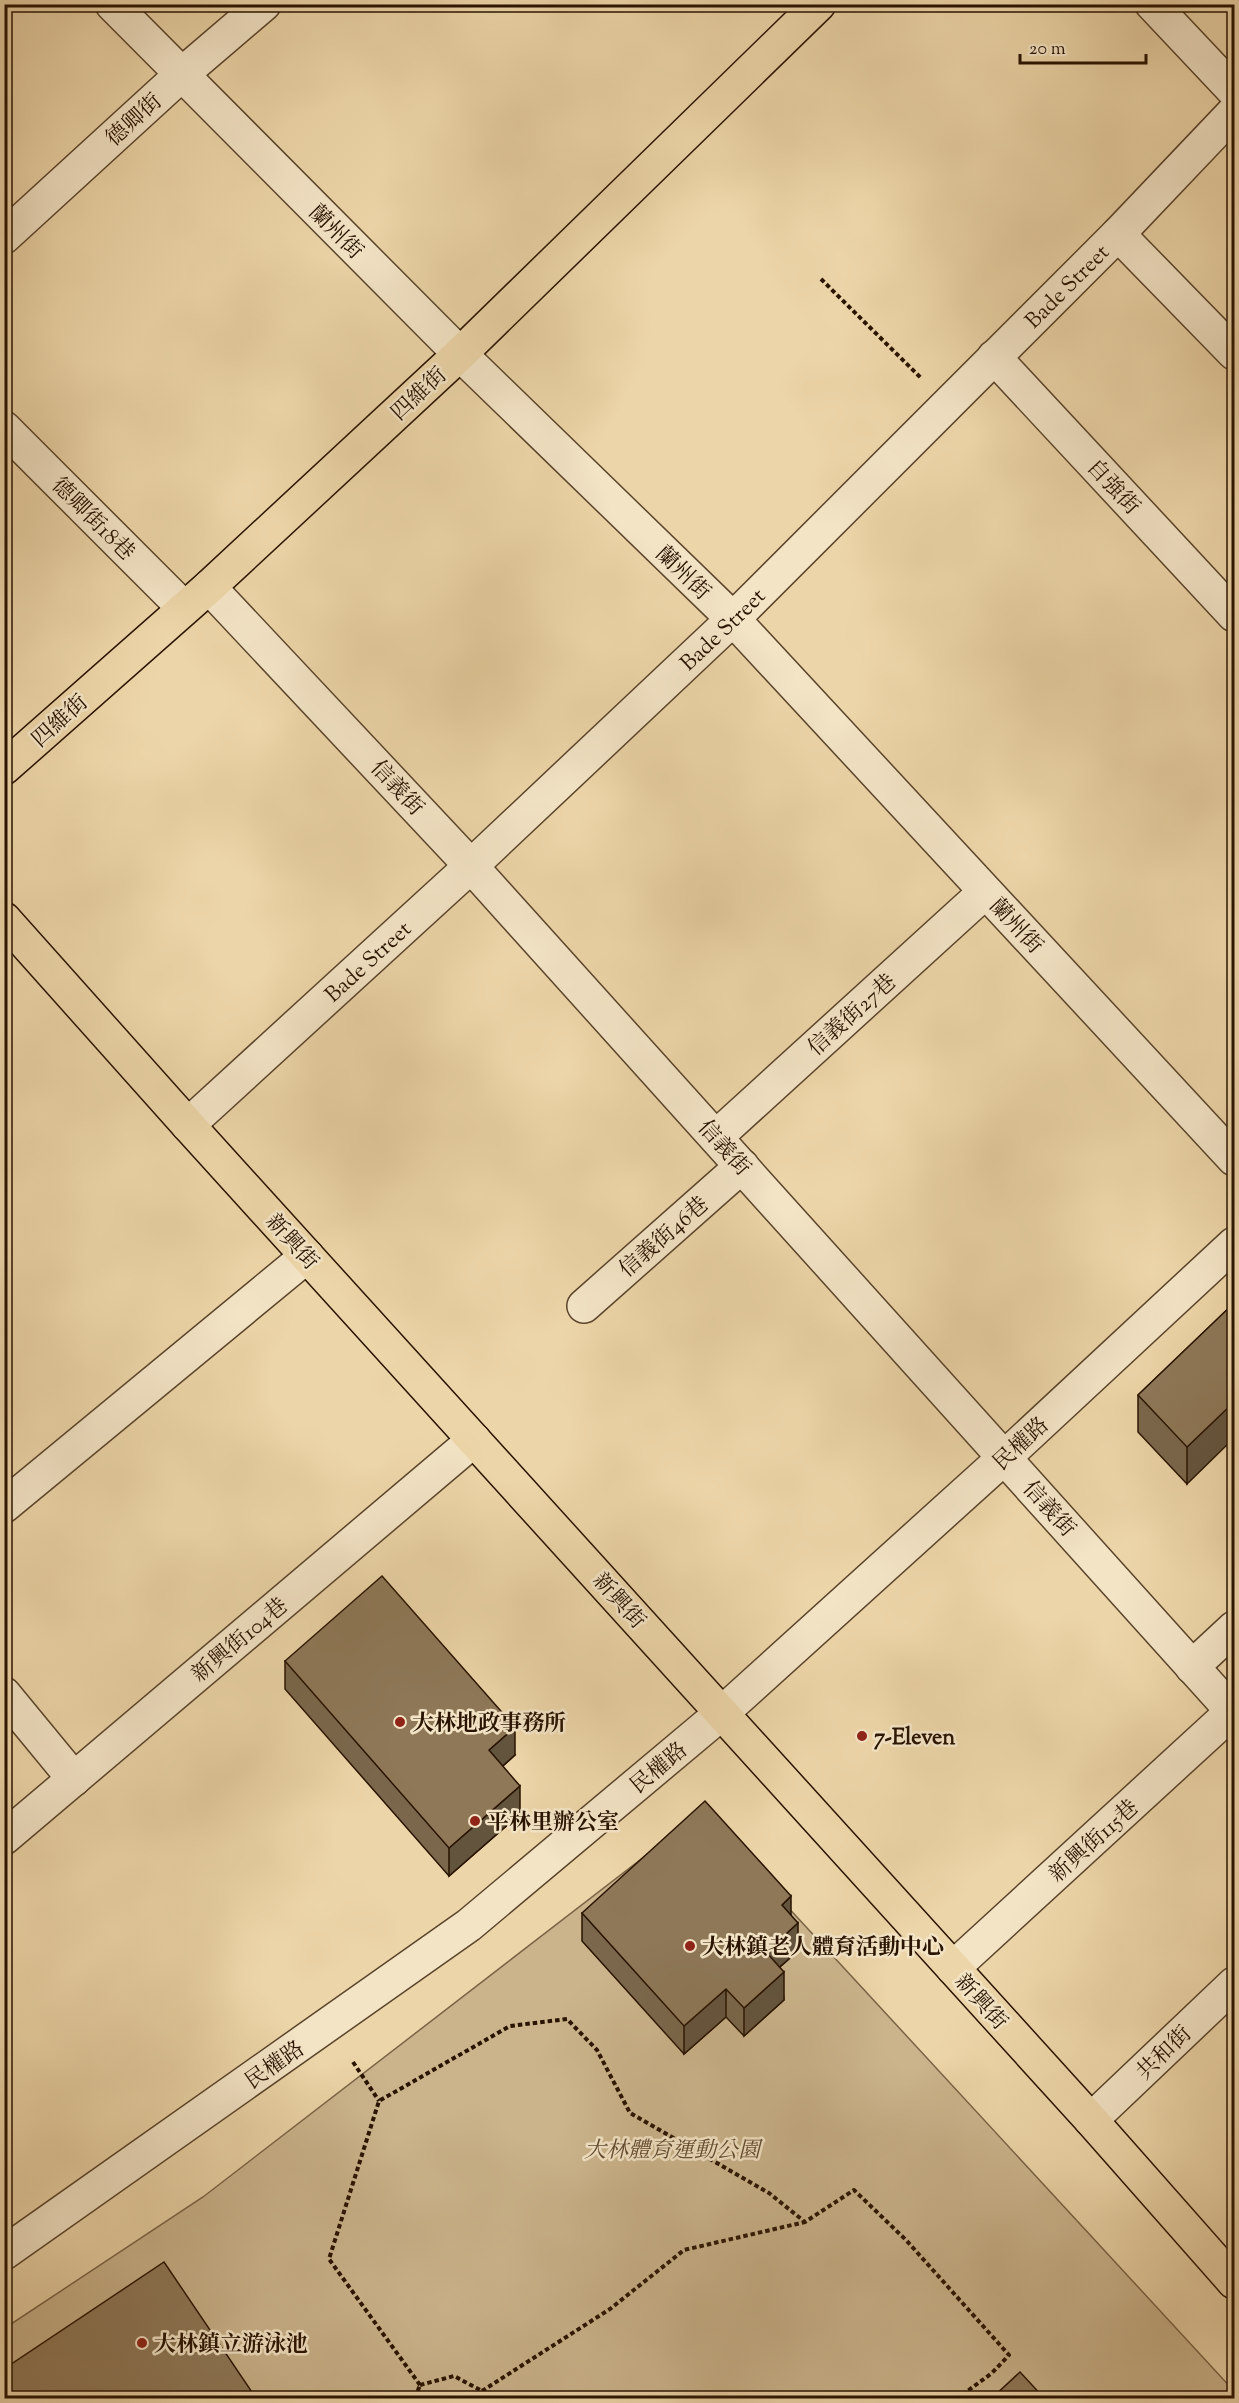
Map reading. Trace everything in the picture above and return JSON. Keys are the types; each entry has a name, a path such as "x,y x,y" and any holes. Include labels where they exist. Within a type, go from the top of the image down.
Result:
{"main road":[{"name":"四維街","path":"4,768 209,587 460,354 819,4"},
{"name":"新興街","path":"4,919 188,1125 723,1712 1234,2282"}],"street":[{"name":"蘭州街","path":"112,4 460,354 733,619 1234,1159"},
{"name":"德卿街","path":"4,237 181,75 264,4"},
{"path":"1152,4 1234,91"},
{"name":"Bade Street","path":"188,1125 471,866 733,619 1118,234 1234,111"},
{"path":"1118,234 1234,353"},
{"name":"自強街","path":"994,357 1234,615"},
{"name":"德卿街18巷","path":"4,428 184,608"},
{"name":"信義街","path":"209,587 471,866 1006,1456 1234,1712"},
{"name":"信義街27巷","path":"716,1137 985,892"},
{"name":"信義街46巷","path":"584,1306 742,1166"},
{"name":"民權路","path":"4,2253 45,2227 469,1925 723,1712 1006,1456 1234,1244"},
{"path":"4,1506 307,1256"},
{"name":"新興街104巷","path":"4,1838 474,1440"},
{"path":"1192,1667 1234,1628"},
{"path":"4,1694 74,1779"},
{"name":"新興街115巷","path":"953,1968 1234,1712"},
{"name":"共和街","path":"1091,2120 1234,1984"}],"path":[{"path":"821,279 947,404"},
{"path":"420,2385 329,2259 379,2101 510,2026 567,2019 597,2050 630,2113 769,2193 805,2222"},
{"path":"353,2062 379,2101"},
{"path":"482,2391 610,2309 684,2250 805,2222 854,2190 906,2240 1009,2355 992,2373 958,2398"},
{"path":"420,2385 453,2376 482,2391 485,2398"},
{"path":"415,2398 420,2385"}],"green space":[{"name":"大林體育運動公園","path":"701,1813 1234,2391 1234,2398 5,2398 5,2328 203,2197"}],"building":[{"path":"1234,1303 1234,1402 1187,1447 1138,1395"},
{"name":"大林地政事務所","path":"382,1576 515,1727 489,1750 520,1786 449,1848 285,1661"},
{"name":"大林鎮老人體育活動中心","path":"705,1801 791,1896 782,1905 798,1923 766,1952 784,1972 744,2008 726,1989 684,2026 582,1913"},
{"name":"大林鎮立游泳池","path":"164,2262 256,2398 4,2398 4,2369"},
{"path":"1020,2372 1044,2398 992,2398"}],"place":[{"name":"大林地政事務所","path":"400,1722"},
{"name":"7-Eleven","path":"862,1736"},
{"name":"平林里辦公室","path":"475,1821"},
{"name":"大林鎮老人體育活動中心","path":"690,1946"},
{"name":"大林鎮立游泳池","path":"142,2343"}]}
